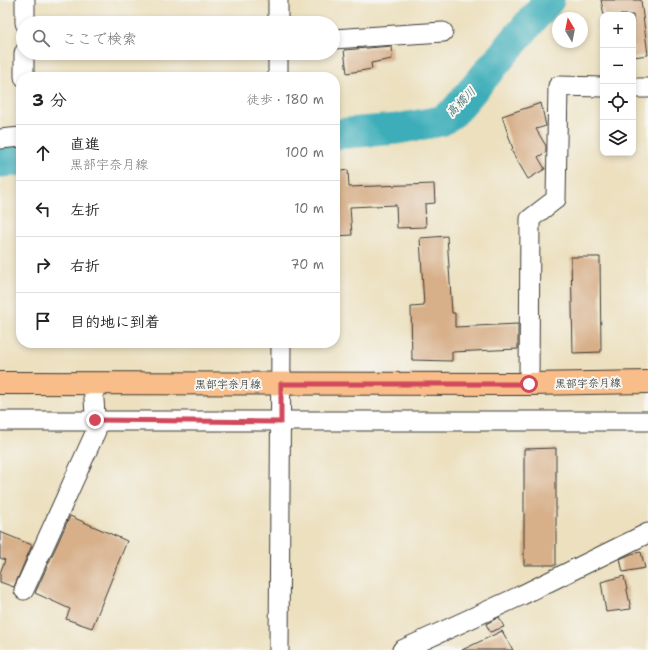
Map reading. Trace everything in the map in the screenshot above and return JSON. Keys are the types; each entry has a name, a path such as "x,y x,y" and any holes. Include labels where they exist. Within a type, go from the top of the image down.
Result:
{"main road":[{"name":"黒部宇奈月線","path":"0,383 529,384 648,382"}],"street":[{"path":"25,0 25,16"},
{"path":"278,0 278,16"},
{"path":"340,39 443,32"},
{"path":"24,60 24,72"},
{"path":"278,60 278,72"},
{"path":"529,384 530,219 556,199 558,86 600,87"},
{"path":"636,88 648,88"},
{"path":"0,139 16,137"},
{"path":"279,650 281,348"},
{"path":"24,590 96,431 93,383"},
{"path":"0,421 648,421"},
{"path":"402,650 522,595 648,533"}],"building":[{"path":"601,0 641,0 648,55 636,57 636,12 603,12"},
{"path":"391,46 392,59 371,63 372,69 347,73 344,50"},
{"path":"541,103 546,126 536,129 546,146 546,152 538,157 545,169 528,179 511,150 513,149 502,116"},
{"path":"348,170 349,187 434,184 435,203 425,204 426,227 397,228 396,205 350,207 352,235 340,236 340,171"},
{"path":"447,236 452,313 455,313 455,327 518,324 518,349 452,352 452,361 412,360 411,307 424,306 420,238"},
{"path":"571,257 600,257 601,352 573,353"},
{"path":"556,448 556,565 524,565 524,449"},
{"path":"70,516 127,541 92,628 66,619 70,609 35,593"},
{"path":"0,532 32,545 14,587 0,582 0,573 5,560 0,558"},
{"path":"641,552 645,568 623,572 620,559 631,554"},
{"path":"624,576 631,609 606,612 601,582"},
{"path":"499,617 504,627 490,632 486,624"},
{"path":"502,631 513,650 462,650"}],"waterway":[{"name":"高橋川","path":"340,134 397,129 441,121 454,112 549,0"},
{"name":"高橋川","path":"0,162 16,160"}],"route":[{"path":"95,420 281,422 281,384 529,384"}]}
